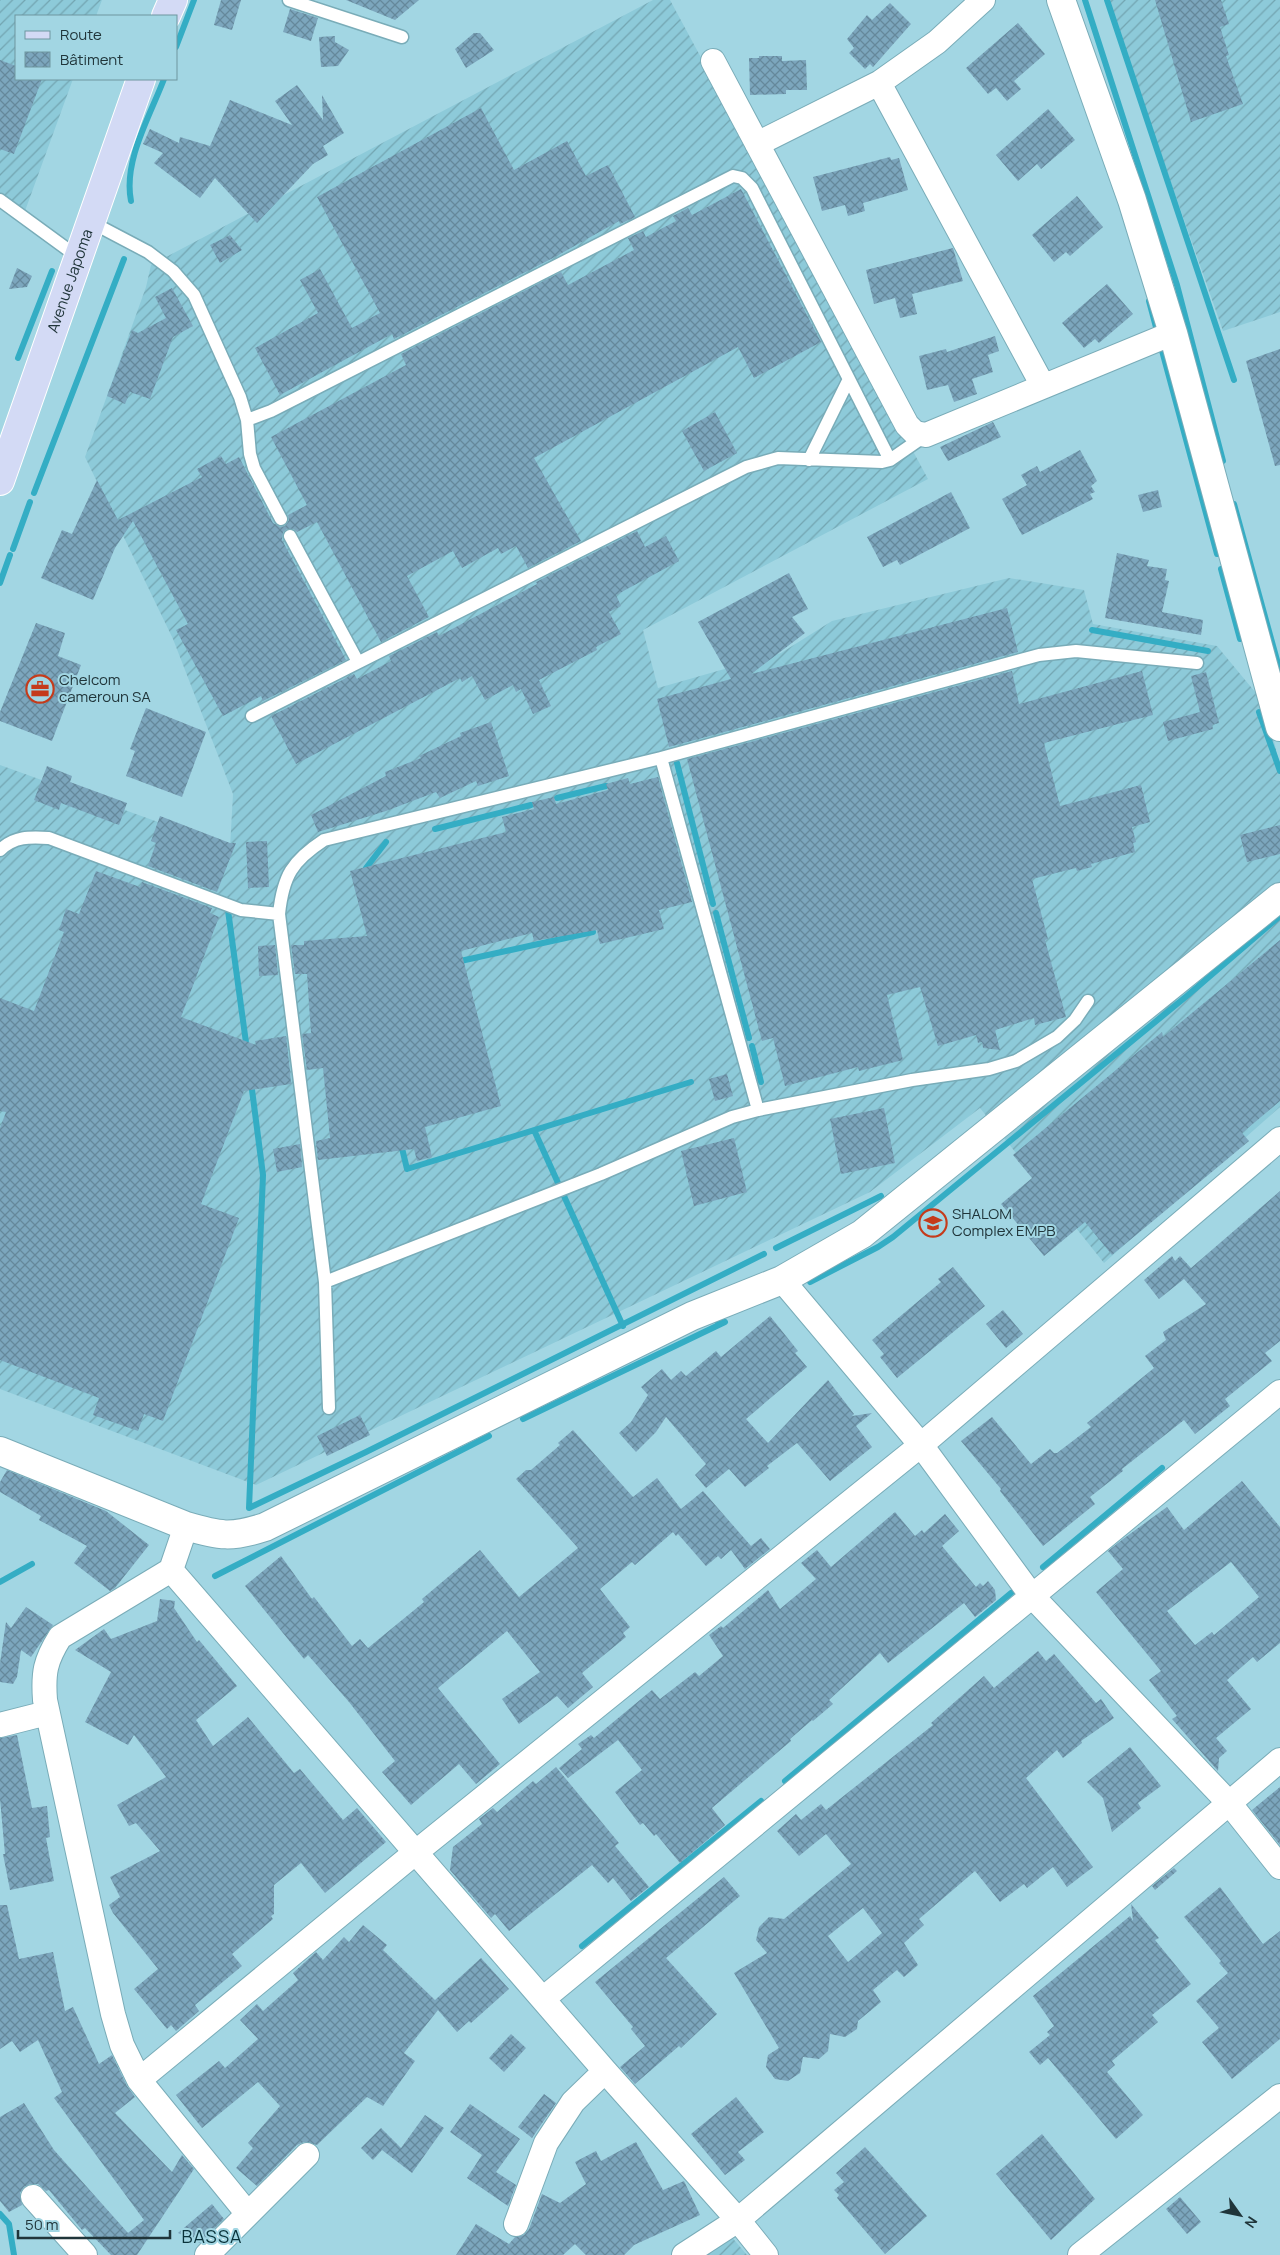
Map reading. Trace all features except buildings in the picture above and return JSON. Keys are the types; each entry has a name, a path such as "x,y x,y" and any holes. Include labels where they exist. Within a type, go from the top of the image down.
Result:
{"main road":[{"path":"166,15 173,0"},
{"name":"Avenue Japoma","path":"0,482 10,432 91,222 141,80"}],"street":[{"path":"757,144 879,84 937,42 983,0"},
{"path":"1061,0 1132,200 1173,332 1280,728"},
{"path":"713,61 907,425 915,433 926,435 1173,332"},
{"path":"879,84 1043,386"},
{"path":"0,1452 186,1526 217,1536 242,1534 265,1527 692,1316 782,1280 862,1234 886,1217 1280,897"},
{"path":"139,2080 416,1852 921,1445 1280,1139"},
{"path":"782,1280 921,1445 1032,1596 1230,1804 1280,1867"},
{"path":"544,1998 1280,1392"},
{"path":"186,1526 171,1570 60,1637 49,1654 43,1675 47,1714 113,2014 122,2045 139,2080 248,2214"},
{"path":"171,1570 544,1998 605,2071 738,2220 766,2255"},
{"path":"0,1725 47,1714"},
{"path":"684,2255 738,2220 1280,1760"},
{"path":"516,2224 546,2143 572,2102 605,2071"},
{"path":"1080,2255 1280,2096"},
{"path":"207,2255 307,2155"},
{"path":"34,2197 85,2255"}],"lane":[{"path":"289,0 402,37"},
{"path":"247,420 271,411 733,176 742,178 752,188 890,460"},
{"path":"0,200 78,256"},
{"path":"91,222 148,252 173,271 194,295 240,397 247,420 250,454 254,468 281,519"},
{"path":"809,460 849,379"},
{"path":"252,716 746,467 778,458 873,463 890,460 926,435"},
{"path":"290,536 358,662"},
{"path":"330,1408 325,1282 279,914 281,893 288,872 305,853 324,840 661,758 1039,655 1076,651 1197,662"},
{"path":"661,758 758,1110"},
{"path":"0,850 6,844 24,836 49,838 241,910 279,914"},
{"path":"325,1282 601,1174 732,1117 758,1110 912,1080 989,1069 1016,1061 1057,1037 1075,1020 1088,1001"}],"shaded area":[{"path":"0,0 102,0 96,15 15,15 15,80 73,80 25,211 0,194"},
{"path":"653,0 670,0 928,479 643,630 658,688 781,653 832,621 1009,578 1084,590 1093,624 1217,646 1265,704 1280,766 1280,1107 1104,1263 980,1108 870,1192 256,1485 0,1389 0,765 230,848 233,794 173,639 85,457 146,287 151,265"},
{"path":"1107,0 1280,0 1280,312 1223,331"},
{"path":"724,2228 747,2255 688,2255"}],"waterway":[{"path":"178,42 194,0"},
{"path":"1085,0 1177,285 1223,461"},
{"path":"1107,0 1234,380"},
{"path":"131,201 131,170 134,155 145,123 164,80"},
{"path":"34,493 124,259"},
{"path":"18,358 52,271"},
{"path":"1149,301 1157,331"},
{"path":"1161,347 1217,554"},
{"path":"13,549 30,502"},
{"path":"1234,504 1280,671"},
{"path":"0,583 10,555"},
{"path":"1221,569 1240,639"},
{"path":"1092,630 1208,651"},
{"path":"1259,712 1280,771"},
{"path":"677,763 713,904"},
{"path":"557,798 606,786"},
{"path":"435,829 531,805"},
{"path":"366,868 386,842"},
{"path":"227,903 247,1050"},
{"path":"716,913 749,1038"},
{"path":"810,1282 878,1247 893,1237 1188,995 1280,916"},
{"path":"456,962 593,932"},
{"path":"752,1046 761,1082"},
{"path":"251,1082 263,1175 249,1508 366,1452 764,1254"},
{"path":"401,1144 407,1169 691,1082"},
{"path":"534,1130 623,1326"},
{"path":"776,1248 881,1196"},
{"path":"523,1419 725,1322 710,1319"},
{"path":"215,1576 489,1436"},
{"path":"1043,1567 1162,1468"},
{"path":"0,1582 32,1564"},
{"path":"785,1781 1011,1593"},
{"path":"582,1946 761,1801"},
{"path":"0,2214 9,2224 14,2255"}],"place":[{"name":"Chelcom cameroun SA","path":"40,689"},
{"name":"SHALOM Complex EMPB","path":"933,1223"}],"district":[{"name":"BASSA","path":"212,2237"}]}
